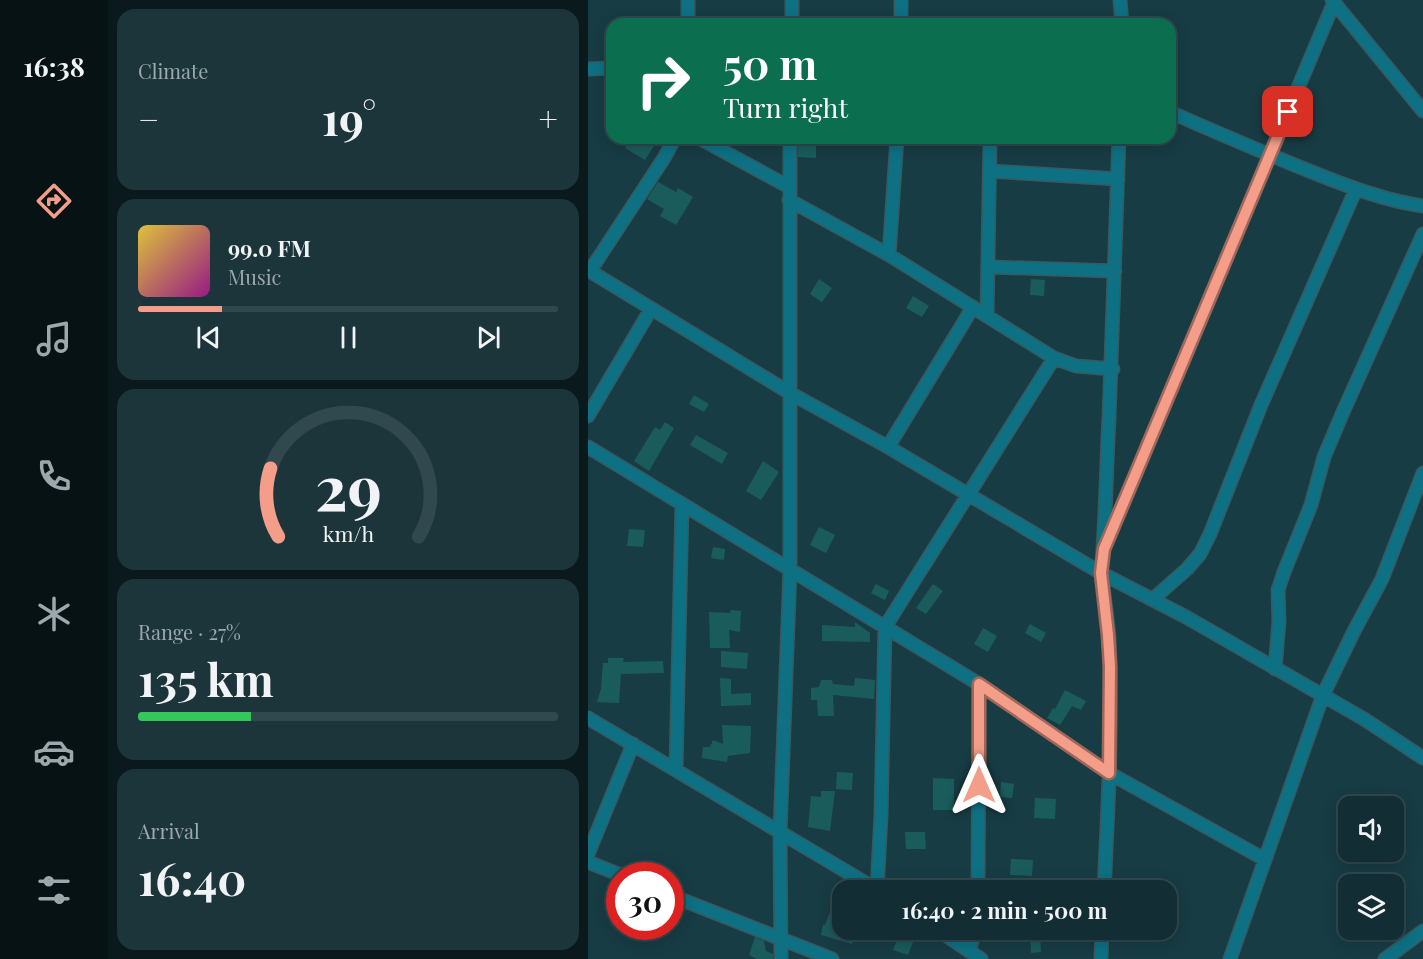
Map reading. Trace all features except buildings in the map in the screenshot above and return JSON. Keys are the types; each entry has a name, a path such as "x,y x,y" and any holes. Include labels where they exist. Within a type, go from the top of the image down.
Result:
{"street":[{"path":"688,0 688,18"},
{"path":"792,0 792,18"},
{"path":"901,0 901,18"},
{"path":"1120,0 1122,18"},
{"path":"1104,549 1334,1 1423,111"},
{"path":"588,69 606,68"},
{"path":"1176,115 1270,156 1356,189 1381,198 1423,206"},
{"path":"672,144 589,271 790,393 888,447 1101,573 1153,599 1364,718 1423,758"},
{"path":"710,144 789,187"},
{"path":"781,959 780,832 790,570 790,144"},
{"path":"889,255 897,144"},
{"path":"987,316 990,144"},
{"path":"1104,880 1109,773 1109,646 1101,573 1113,369 1119,144"},
{"path":"990,171 1118,179"},
{"path":"1153,599 1187,569 1200,554 1210,534 1261,405 1356,189"},
{"path":"789,200 889,255 1054,358 1076,366 1113,369"},
{"path":"1275,669 1279,621 1278,590 1284,572 1311,505 1322,463 1339,421 1423,234"},
{"path":"989,267 1115,271"},
{"path":"888,447 973,307"},
{"path":"588,416 651,309"},
{"path":"878,880 885,627 1054,358"},
{"path":"588,447 979,684 1109,773 1264,859"},
{"path":"1230,959 1323,695 1382,579 1423,473"},
{"path":"676,769 682,504"},
{"path":"978,880 979,684"},
{"path":"588,718 861,880"},
{"path":"588,854 593,826 633,744"},
{"path":"588,862 606,869"},
{"path":"684,901 832,959"},
{"path":"1385,959 1423,931"},
{"path":"954,940 981,959"},
{"path":"969,950 972,940"},
{"path":"1101,959 1102,940"}],"route":[{"path":"979,785 979,684 1109,773 1110,667 1101,573 1104,549 1288,112"}]}
